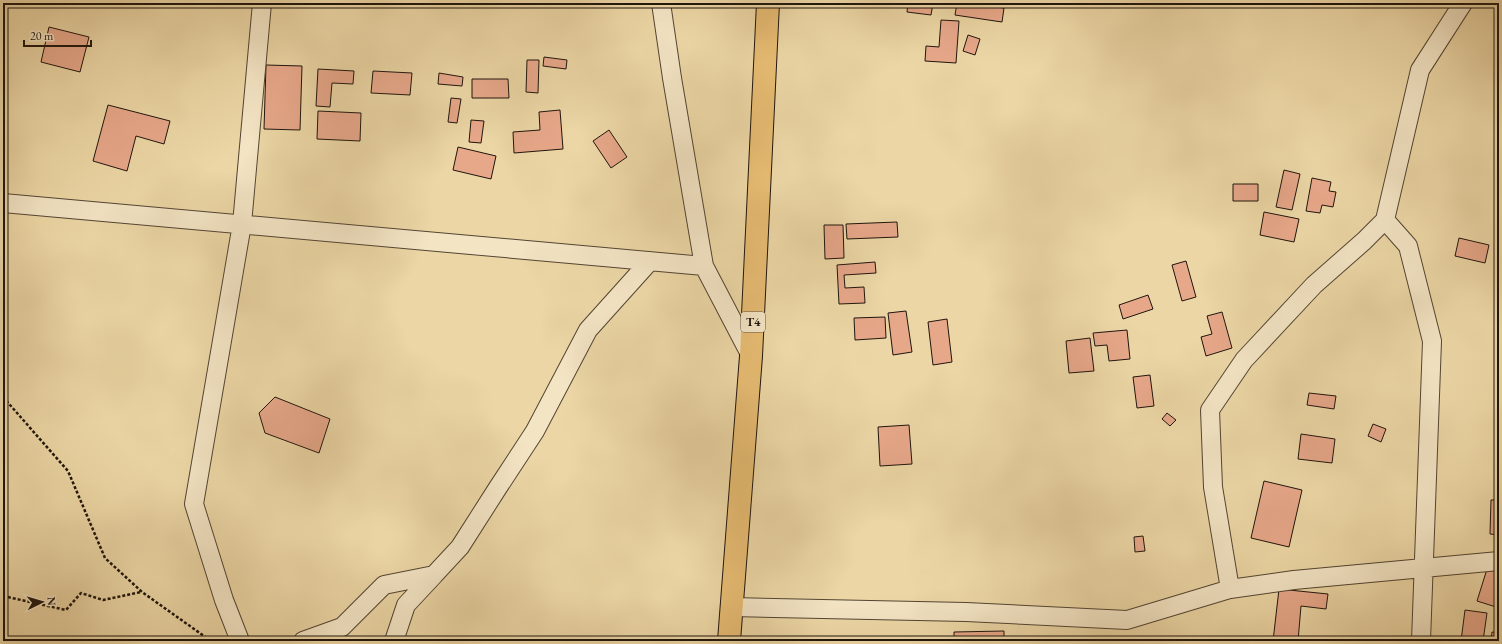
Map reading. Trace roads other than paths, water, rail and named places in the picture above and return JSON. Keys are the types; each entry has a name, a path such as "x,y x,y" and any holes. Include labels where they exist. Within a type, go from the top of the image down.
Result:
{"highway":[{"name":"T4","path":"729,641 751,356 768,3"}],"street":[{"path":"240,641 224,600 194,504 242,224 262,3"},
{"path":"661,3 673,86 704,266 751,356"},
{"path":"1230,589 1213,487 1210,410 1244,360 1314,285 1386,220 1420,70 1463,3"},
{"path":"3,203 704,266"},
{"path":"1386,220 1408,246 1432,341 1422,569 1421,641"},
{"path":"394,641 406,605 460,547 536,431 588,330 650,261"},
{"path":"732,607 966,612 1127,620 1230,589 1294,580 1499,561"},
{"path":"303,641 342,627 384,585 434,575"}]}
